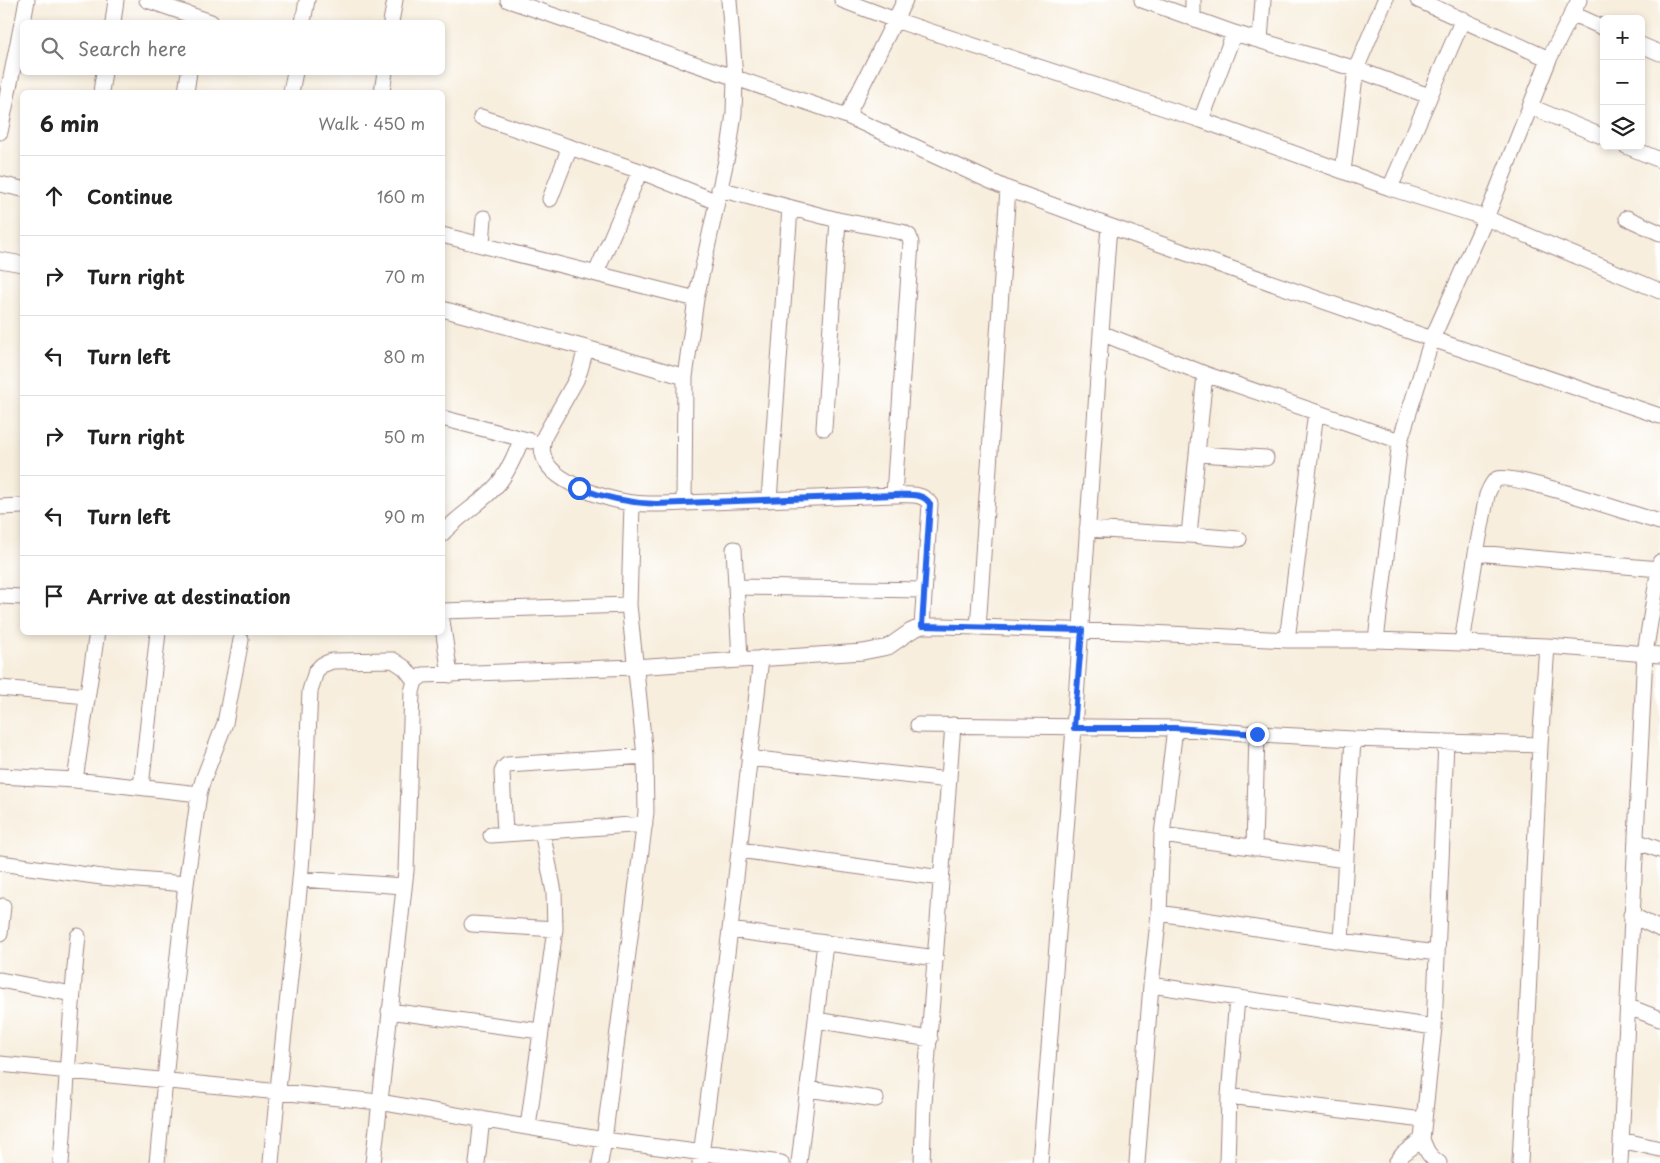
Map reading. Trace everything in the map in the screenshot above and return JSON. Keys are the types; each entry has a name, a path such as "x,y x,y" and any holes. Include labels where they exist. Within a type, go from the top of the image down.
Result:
{"street":[{"path":"24,20 27,0"},
{"path":"113,20 116,0"},
{"path":"147,0 199,20"},
{"path":"303,20 307,0"},
{"path":"392,20 395,0"},
{"path":"508,0 847,116 1008,189 1110,226 1432,339 1660,416"},
{"path":"684,503 685,377 696,299 730,142 734,113 735,78 729,0"},
{"path":"842,0 895,20 1201,120 1390,188 1486,218 1660,292"},
{"path":"847,116 905,0"},
{"path":"1142,0 1234,33 1356,69 1428,96"},
{"path":"1192,18 1193,0"},
{"path":"1260,40 1263,0"},
{"path":"1343,171 1356,69 1385,0"},
{"path":"1418,0 1549,58"},
{"path":"1376,640 1400,441 1432,339 1486,218 1549,58 1576,7 1600,25"},
{"path":"1390,188 1428,96 1463,19"},
{"path":"1201,120 1234,33"},
{"path":"0,132 20,37"},
{"path":"1645,46 1660,53"},
{"path":"101,90 104,75"},
{"path":"186,90 189,75"},
{"path":"291,90 294,75"},
{"path":"382,90 384,75"},
{"path":"1531,107 1600,135"},
{"path":"481,117 640,171 718,195 902,232 909,236 911,244 894,495"},
{"path":"550,199 570,146"},
{"path":"1636,150 1660,160"},
{"path":"596,273 640,171"},
{"path":"0,184 20,189"},
{"path":"978,628 1008,189"},
{"path":"769,500 790,208"},
{"path":"482,244 484,218"},
{"path":"1627,218 1660,233"},
{"path":"824,428 838,220"},
{"path":"1040,1163 1082,630 1087,529 1110,226"},
{"path":"445,236 696,299"},
{"path":"0,260 20,264"},
{"path":"445,310 685,377"},
{"path":"1101,333 1205,374 1400,441"},
{"path":"586,348 576,380 542,443 543,455 549,466 579,488 598,495 632,503 684,503 894,495 927,498 930,504 922,626"},
{"path":"1189,535 1205,374"},
{"path":"1287,640 1316,412"},
{"path":"445,419 542,443"},
{"path":"445,531 499,484 522,439"},
{"path":"1197,454 1266,458"},
{"path":"1462,643 1487,495 1496,479 1505,478 1541,485 1660,522"},
{"path":"600,1163 645,824 645,756 634,667 629,605 632,503"},
{"path":"0,507 20,506"},
{"path":"1087,529 1239,539"},
{"path":"734,549 740,659"},
{"path":"1476,553 1659,565 1644,653 1631,915 1629,1007 1620,1163"},
{"path":"736,588 924,590"},
{"path":"0,596 20,597"},
{"path":"445,611 629,605"},
{"path":"373,1163 406,871 411,706 415,681 423,675 634,667 877,650 888,646 910,630 922,626 1082,630 1287,640 1376,640 1548,646 1660,655"},
{"path":"75,780 97,635"},
{"path":"141,787 158,635"},
{"path":"444,635 450,675"},
{"path":"157,1163 186,884 199,794 225,723 241,640"},
{"path":"1520,1163 1540,745 1548,646"},
{"path":"701,1157 730,930 761,658"},
{"path":"271,1163 305,820 310,691 316,670 332,661 393,660 405,668 415,681"},
{"path":"0,688 87,696"},
{"path":"918,725 1175,728 1353,739 1540,745"},
{"path":"922,1163 953,725"},
{"path":"1138,1163 1151,985 1159,913 1162,835 1175,728"},
{"path":"1254,848 1257,734"},
{"path":"1340,942 1353,739"},
{"path":"1439,1163 1426,1151 1422,1139 1434,1027 1446,742"},
{"path":"645,756 508,765 502,772 498,835 645,824"},
{"path":"749,758 949,780"},
{"path":"0,776 75,780 199,794"},
{"path":"528,1127 554,929 554,892 542,832"},
{"path":"1162,835 1346,860"},
{"path":"1636,841 1660,850"},
{"path":"739,850 941,878"},
{"path":"0,863 102,877 186,884"},
{"path":"300,879 404,886"},
{"path":"0,934 3,906"},
{"path":"1159,913 1340,942 1437,953"},
{"path":"1631,915 1660,929"},
{"path":"472,924 554,929"},
{"path":"730,930 936,958"},
{"path":"61,1163 72,994 78,936"},
{"path":"799,1163 825,943"},
{"path":"0,980 72,994"},
{"path":"1151,985 1434,1027"},
{"path":"1227,1163 1229,1096 1237,998"},
{"path":"1629,1007 1660,1019"},
{"path":"389,1011 540,1031"},
{"path":"816,1020 930,1039"},
{"path":"0,1064 379,1102 701,1157 781,1163"},
{"path":"808,1089 876,1099"},
{"path":"1229,1096 1424,1120"},
{"path":"477,1163 482,1119"},
{"path":"1396,1163 1403,1154 1422,1139"},
{"path":"1621,1140 1660,1148"}],"route":[{"path":"579,488 598,495 632,503 656,504 894,495 927,498 930,504 922,626 1082,630 1074,728 1175,728 1257,734"}]}
